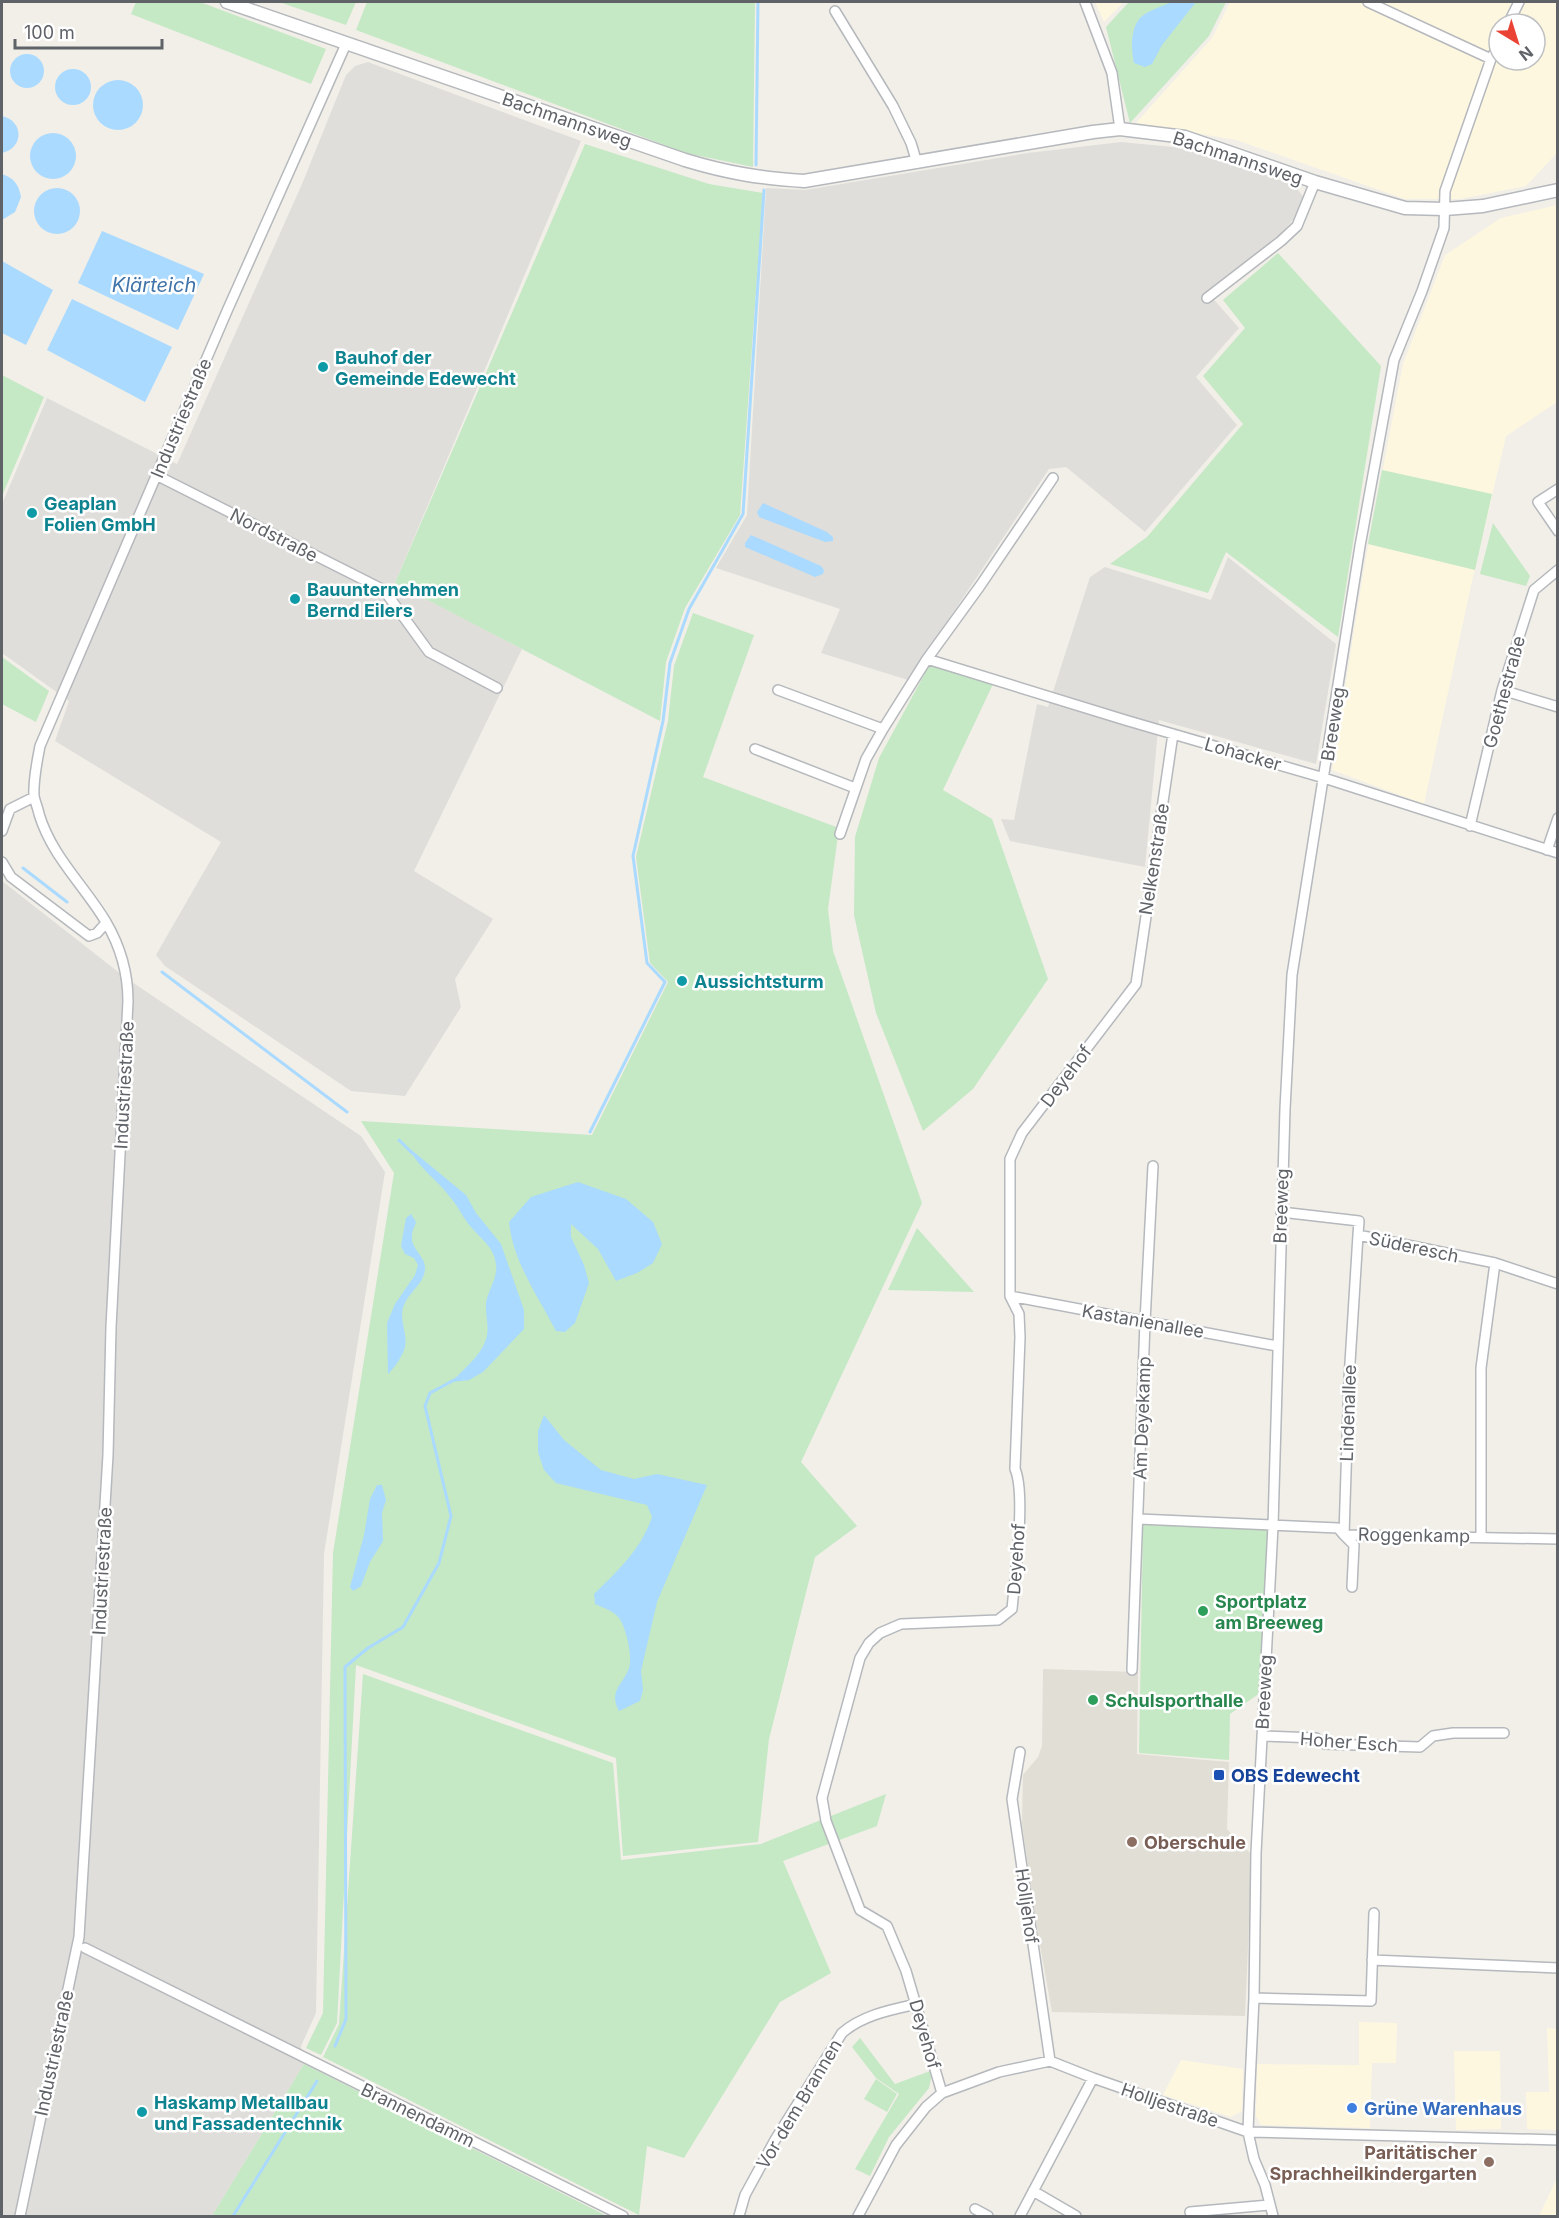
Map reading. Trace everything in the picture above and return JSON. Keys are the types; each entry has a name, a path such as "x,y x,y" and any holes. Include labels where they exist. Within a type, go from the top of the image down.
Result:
{"street":[{"name":"Bachmannsweg","path":"227,2 685,160 726,172 758,178 804,181 1120,129 1185,137 1315,182 1405,208 1445,209 1483,206 1557,190"},
{"path":"1085,2 1112,73 1120,129"},
{"path":"1368,2 1487,56"},
{"path":"834,11 893,106 911,143 917,163"},
{"name":"Industriestraße","path":"20,2217 78,1937 108,1455 111,1327 128,1001 128,983 122,958 106,923 59,858 45,833 34,797 36,770 40,746 226,311 346,44"},
{"name":"Breeweg","path":"1273,2217 1265,2185 1254,2159 1248,2132 1257,1853 1273,1526 1281,1212 1292,975 1360,546 1394,360 1444,228 1445,191 1487,70"},
{"path":"1207,298 1281,242 1297,226 1315,182"},
{"name":"Nordstraße","path":"156,475 384,590 429,652 497,688"},
{"path":"840,834 866,759 883,729 927,659 1053,478"},
{"path":"1557,489 1539,502 1557,531"},
{"name":"Goethestraße","path":"1470,826 1502,690 1534,590 1557,570"},
{"name":"Lohacker","path":"927,659 1324,778 1557,853"},
{"path":"778,690 883,729"},
{"path":"1502,690 1557,707"},
{"name":"Nelkenstraße","path":"1136,984 1173,734"},
{"path":"755,749 855,789"},
{"path":"2,831 10,809 34,797"},
{"path":"1547,850 1557,818"},
{"path":"2,862 11,877 89,936 97,933 106,923"},
{"name":"Deyehof","path":"942,2093 906,1971 887,1926 860,1910 830,1833 822,1797 860,1658 869,1643 880,1633 901,1624 998,1620 1012,1609 1019,1513 1019,1478 1015,1468 1020,1337 1019,1314 1010,1296 1010,1159 1022,1133 1136,984"},
{"name":"Am Deyekamp","path":"1132,1670 1153,1166"},
{"name":"Süderesch","path":"1281,1212 1359,1221 1358,1235 1495,1263 1557,1284"},
{"name":"Lindenallee","path":"1352,1587 1354,1545 1344,1535 1349,1379 1358,1235"},
{"path":"1481,1536 1481,1368 1495,1263"},
{"name":"Kastanienallee","path":"1010,1296 1277,1346"},
{"name":"Roggenkamp","path":"1139,1520 1338,1528 1344,1535 1557,1539"},
{"name":"Hoher Esch","path":"1262,1736 1316,1738 1324,1744 1420,1747 1433,1736 1452,1733 1504,1733"},
{"name":"Holljehof","path":"1020,1752 1012,1799 1050,2061"},
{"path":"1254,1998 1371,2001 1374,1913"},
{"name":"Brannendamm","path":"85,1948 623,2217"},
{"path":"1372,1960 1557,1968"},
{"name":"Vor dem Brannen","path":"739,2217 745,2194 770,2149 842,2033 855,2022 885,2011 917,2004"},
{"path":"858,2217 896,2145 926,2107 942,2093 999,2072 1050,2061"},
{"name":"Holljestraße","path":"1050,2061 1248,2132 1557,2140"},
{"path":"1020,2217 1093,2078"},
{"path":"1033,2191 1076,2217"},
{"path":"1190,2212 1269,2205"},
{"path":"975,2209 988,2217"}],"shaded area":[{"path":"1095,2 1124,2 1104,22"},
{"path":"1230,2 1557,2 1557,153 1526,186 1460,199 1405,199 1236,140 1136,123 1212,38"},
{"path":"368,62 581,141 395,583 522,649 414,871 493,919 455,979 461,1007 405,1096 351,1091 165,966 156,955 221,842 55,741 69,701 2,653 2,504 47,398 177,464 302,184 346,75 355,66"},
{"path":"1121,142 1173,147 1226,159 1295,186 1304,198 1298,214 1276,239 1209,294 1239,328 1196,377 1237,425 1145,532 1066,467 1049,469 908,680 821,653 840,609 716,568 747,515 766,188 805,190 1028,153"},
{"path":"1557,205 1557,402 1506,436 1424,804 1332,770 1364,568 1403,364 1445,255 1501,218"},
{"path":"1228,557 1336,644 1316,764 1159,720 1145,867 1010,841 1001,819 1014,820 1037,704 1048,707 1090,577 1105,567 1211,600"},
{"path":"2,881 126,978 361,1136 385,1172 324,1554 316,2013 301,2046 304,2064 212,2216 2,2216"},
{"name":"Oberschule","path":"1043,1669 1138,1672 1137,1754 1229,1762 1227,1829 1252,1855 1245,2016 1052,2012 1035,1917 1022,1824 1023,1775 1038,1757 1042,1746"},
{"path":"1359,2022 1397,2023 1396,2063 1372,2063 1370,2128 1261,2125 1256,2116 1257,2064 1359,2065"},
{"path":"1547,2028 1557,2029 1557,2130 1527,2129 1526,2092 1549,2092"},
{"path":"1454,2051 1500,2051 1501,2129 1456,2130"},
{"path":"1181,2060 1243,2069 1242,2111 1231,2117 1163,2095"},
{"path":"1557,2178 1557,2216 1539,2216"}],"green space":[{"path":"136,2 200,2 326,49 311,84 131,14"},
{"path":"279,2 356,2 346,25"},
{"path":"367,2 755,2 753,167 686,153 356,30"},
{"path":"1129,2 1226,2 1209,36 1130,123 1106,27"},
{"path":"585,144 709,184 763,193 740,515 685,608 666,662 660,721 395,583"},
{"path":"1278,253 1381,366 1338,637 1226,552 1208,593 1110,564 1147,537 1243,424 1203,376 1245,328 1223,300"},
{"path":"2,375 44,397 2,496"},
{"path":"1382,470 1492,494 1475,570 1368,544"},
{"path":"1493,523 1530,576 1526,586 1480,574"},
{"path":"693,613 754,635 703,777 839,828 828,909 833,951 922,1203 801,1462 857,1526 815,1557 769,1739 758,1842 623,1856 616,1758 356,1665 337,2023 321,2055 306,2048 323,2013 333,1553 394,1173 361,1121 592,1135 668,982 650,963 636,857 668,721 674,666"},
{"path":"2,657 49,691 36,722 2,704"},
{"path":"930,664 993,684 943,790 992,819 1048,979 973,1089 923,1131 876,1013 854,915 855,837 879,758"},
{"path":"917,1228 974,1292 888,1290"},
{"name":"Sportplatz am Breeweg","path":"1143,1525 1268,1529 1260,1693 1230,1714 1229,1760 1139,1753"},
{"path":"363,1674 613,1763 621,1860 761,1844 886,1794 877,1826 783,1861 831,1973 780,2002 684,2158 647,2146 639,2215 323,2057 339,2024"},
{"path":"860,2038 895,2084 933,2070 929,2088 889,2137 870,2176 855,2169 899,2094 876,2078 852,2047"},
{"path":"304,2064 607,2216 212,2216"},
{"path":"876,2079 897,2094 887,2112 864,2099"}],"water":[{"path":"1172,2 1196,2 1162,45 1152,64 1145,67 1134,63 1132,39 1137,22 1148,12"},
{"path":"27,54 39,59 44,71 39,83 27,88 15,83 10,71 15,59"},
{"path":"73,69 85,75 91,87 85,99 73,105 61,99 55,87 61,75"},
{"path":"118,80 127,82 138,91 143,105 141,114 132,125 118,130 109,128 98,119 93,105 95,96 104,85"},
{"path":"2,116 14,123 18,134 14,146 2,153"},
{"path":"53,133 69,140 76,156 69,172 53,179 37,172 30,156 37,140"},
{"path":"2,174 15,182 21,197 15,212 2,220"},
{"path":"62,188 74,194 79,202 79,220 74,228 66,233 52,234 40,228 35,220 34,206 40,194 48,189"},
{"name":"Klärteich","path":"102,231 204,274 178,330 78,283"},
{"path":"2,261 53,290 26,345 2,333"},
{"name":"Klärteich","path":"72,299 172,347 145,402 47,350"},
{"path":"763,503 827,532 833,537 833,541 825,542 759,517 757,512"},
{"path":"751,535 821,566 824,570 823,574 815,577 745,547"},
{"path":"409,1148 466,1195 476,1213 501,1244 524,1310 524,1329 483,1372 469,1380 452,1382 478,1355 485,1342 486,1303 496,1274 495,1258 456,1204 418,1162"},
{"path":"578,1182 626,1199 653,1222 662,1244 653,1263 637,1273 616,1281 598,1249 571,1224 571,1237 584,1265 589,1283 575,1323 565,1332 556,1331 521,1265 511,1237 509,1222 531,1197"},
{"path":"411,1214 416,1222 412,1232 413,1244 425,1264 425,1269 422,1279 402,1310 405,1347 398,1362 388,1374 387,1323 395,1304 415,1275 418,1265 414,1258 405,1254 401,1246 406,1218"},
{"path":"544,1415 564,1440 601,1470 634,1479 657,1474 707,1485 657,1602 641,1671 643,1690 640,1701 619,1711 615,1698 629,1668 628,1642 619,1618 595,1604 594,1594 635,1549 652,1517 647,1505 556,1483 544,1470 538,1452 538,1431"},
{"path":"377,1485 382,1485 386,1500 382,1513 383,1541 370,1562 361,1586 353,1591 350,1587 364,1535 370,1499"}],"waterway":[{"path":"756,165 758,2"},
{"path":"590,1132 665,982 647,963 633,856 663,721 670,663 689,609 743,514 764,190"},
{"path":"23,868 67,902"},
{"path":"162,972 347,1112"},
{"path":"399,1140 412,1153"},
{"path":"335,2046 346,2019 345,1667 368,1648 403,1627 439,1563 451,1516 425,1406 430,1393 456,1379"},
{"path":"233,2216 317,2081"}],"place":[{"name":"Bauhof der Gemeinde Edewecht","path":"323,367"},
{"name":"Geaplan Folien GmbH","path":"32,513"},
{"name":"Bauunternehmen Bernd Eilers","path":"295,599"},
{"name":"Aussichtsturm","path":"682,981"},
{"name":"Sportplatz am Breeweg","path":"1203,1611"},
{"name":"Schulsporthalle","path":"1093,1700"},
{"name":"OBS Edewecht","path":"1219,1775"},
{"name":"Oberschule","path":"1132,1842"},
{"name":"Grüne Warenhaus","path":"1352,2108"},
{"name":"Haskamp Metallbau und Fassadentechnik","path":"142,2112"},
{"name":"Paritätischer Sprachheilkindergarten","path":"1489,2162"}]}
